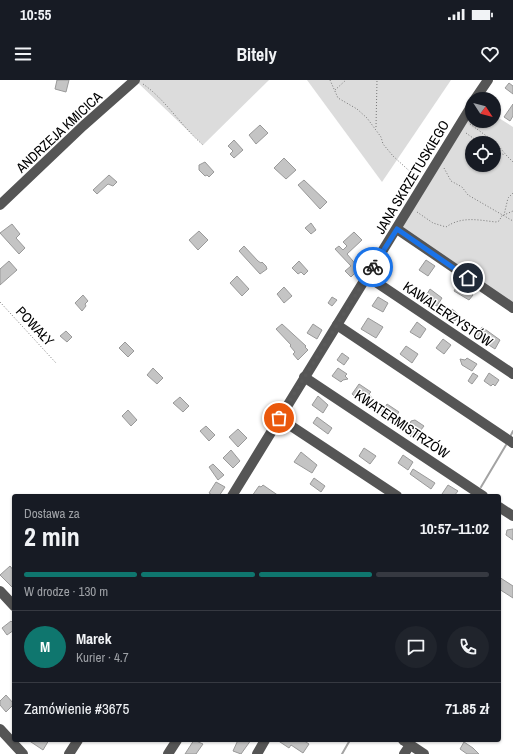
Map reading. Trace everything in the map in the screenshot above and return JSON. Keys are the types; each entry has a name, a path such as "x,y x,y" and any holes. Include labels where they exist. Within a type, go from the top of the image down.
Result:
{"street":[{"name":"ANDRZEJA KMICICA","path":"0,205 83,126 135,80"},
{"path":"480,92 488,80"},
{"name":"JANA SKRZETUSKIEGO","path":"233,494 465,117"},
{"path":"397,229 513,308"},
{"name":"KAWALERZYSTÓW","path":"367,276 513,374"},
{"path":"337,324 513,443"},
{"name":"KWATERMISTRZÓW","path":"304,377 480,494"},
{"path":"279,418 394,494"},
{"path":"501,508 513,516"},
{"path":"0,591 12,604"},
{"path":"0,729 23,754"},
{"path":"69,754 77,742"},
{"path":"168,754 176,742"},
{"path":"256,754 264,742"},
{"path":"404,754 407,743 424,754"}],"path":[{"path":"135,80 144,84 159,98 186,130 203,144"},
{"path":"330,80 338,98 357,108 376,128 383,144 392,156 416,176 423,186"},
{"path":"334,90 346,80"},
{"path":"376,128 377,80"},
{"path":"460,125 465,125"},
{"path":"460,125 472,136"},
{"path":"478,128 496,143 513,162"},
{"path":"501,154 507,156"},
{"path":"436,165 444,168 451,181 462,187 468,195 513,220"},
{"path":"410,208 433,223 446,227 451,223 469,218 496,222 499,221 503,214 508,198 513,194"},
{"path":"503,214 513,211"},
{"name":"POWAŁY","path":"0,302 56,363"}],"shaded area":[{"path":"135,80 269,80 203,145"},
{"path":"307,80 451,80 382,182"},
{"path":"465,117 465,128 501,128 501,119 513,127 513,308 397,229"}],"building":[{"path":"57,80 69,80 66,92 55,89"},
{"path":"509,83 513,86 513,94 505,88"},
{"path":"513,104 513,116 510,121 504,117"},
{"path":"260,125 268,133 256,144 249,135"},
{"path":"234,140 243,150 234,158 230,154 233,151 228,146"},
{"path":"284,158 296,170 286,179 274,168"},
{"path":"205,162 214,172 209,177 207,175 205,176 199,170 199,165"},
{"path":"109,175 117,182 113,186 108,184 97,194 93,190"},
{"path":"304,180 327,202 320,209 298,185"},
{"path":"311,223 316,230 311,234 305,228"},
{"path":"12,224 20,234 16,238 25,248 19,254 0,233"},
{"path":"199,231 208,240 198,250 189,240"},
{"path":"354,232 362,240 347,254 358,267 358,270 351,277 345,271 351,266 335,249 339,246 343,250 347,246 343,242"},
{"path":"244,246 258,261 261,263 262,262 266,266 267,269 260,274 239,251"},
{"path":"426,260 435,266 428,276 419,270"},
{"path":"9,261 17,270 0,285 0,269"},
{"path":"299,261 308,271 304,275 301,272 298,274 292,268"},
{"path":"237,276 249,289 242,296 230,283"},
{"path":"459,283 473,295 469,300 454,291"},
{"path":"284,287 292,296 284,303 277,294"},
{"path":"430,289 442,298 437,306 416,294 427,294"},
{"path":"83,295 88,301 82,311 75,303"},
{"path":"332,297 337,300 332,306 328,303"},
{"path":"378,297 388,303 383,312 372,306"},
{"path":"452,309 459,315 455,321 446,317"},
{"path":"368,318 383,327 376,338 361,329"},
{"path":"417,322 426,329 420,338 410,332"},
{"path":"282,324 306,346 305,347 308,350 298,360 293,354 295,352 290,346 291,345 276,329"},
{"path":"313,324 322,330 317,339 307,333"},
{"path":"482,327 500,340 495,349 475,336"},
{"path":"66,331 72,337 67,342 60,336"},
{"path":"443,339 451,345 444,354 436,348"},
{"path":"125,342 134,351 128,357 119,348"},
{"path":"406,346 418,354 412,363 400,354"},
{"path":"342,353 349,358 344,365 337,360"},
{"path":"467,358 477,364 472,371 462,365 460,359 465,360"},
{"path":"153,368 163,378 157,384 147,375"},
{"path":"338,368 347,374 345,376 348,379 341,382 332,376"},
{"path":"473,373 478,376 472,384 468,381"},
{"path":"489,373 499,380 495,386 493,384 491,386 484,381"},
{"path":"359,384 371,392 369,394 372,397 366,405 352,394"},
{"path":"318,396 328,405 323,413 312,405"},
{"path":"180,397 189,406 183,412 173,403"},
{"path":"387,404 399,412 392,421 381,413"},
{"path":"128,410 137,420 131,426 122,416"},
{"path":"317,417 332,428 328,434 313,423"},
{"path":"415,420 424,426 414,439 410,436 413,431 408,428 411,421"},
{"path":"206,426 215,435 209,441 200,431"},
{"path":"238,429 247,438 238,447 229,437"},
{"path":"364,448 376,456 370,464 359,456"},
{"path":"231,450 240,461 233,468 223,458"},
{"path":"301,452 317,465 312,473 294,462"},
{"path":"403,455 413,462 408,470 398,463"},
{"path":"213,464 224,475 218,480 209,467"},
{"path":"413,469 435,483 431,489 410,474"},
{"path":"314,478 325,486 321,492 310,484"},
{"path":"216,482 225,487 220,494 209,493"},
{"path":"263,485 276,494 253,494 259,486 261,487"},
{"path":"448,485 458,491 456,494 442,494"},
{"path":"513,529 513,540 506,535 507,530"},
{"path":"10,566 12,568 12,587 0,575"},
{"path":"501,578 513,586 513,598 501,590"},
{"path":"11,621 12,622 12,631 7,635 2,628"},
{"path":"6,695 12,702 12,706 6,712 0,705 0,701"},
{"path":"31,742 48,742 43,750"},
{"path":"193,742 203,744 196,754 185,754"},
{"path":"237,742 250,742 241,754 233,751"},
{"path":"280,742 306,742 309,744 303,753 291,745 289,748"},
{"path":"464,742 479,754 467,754 460,749"}],"waterway":[{"path":"511,435 513,431"},
{"path":"481,487 506,445"},
{"path":"342,754 349,742"}],"way so far":[{"path":"279,418 373,267"}],"route":[{"path":"373,267 397,229 468,278"}]}
